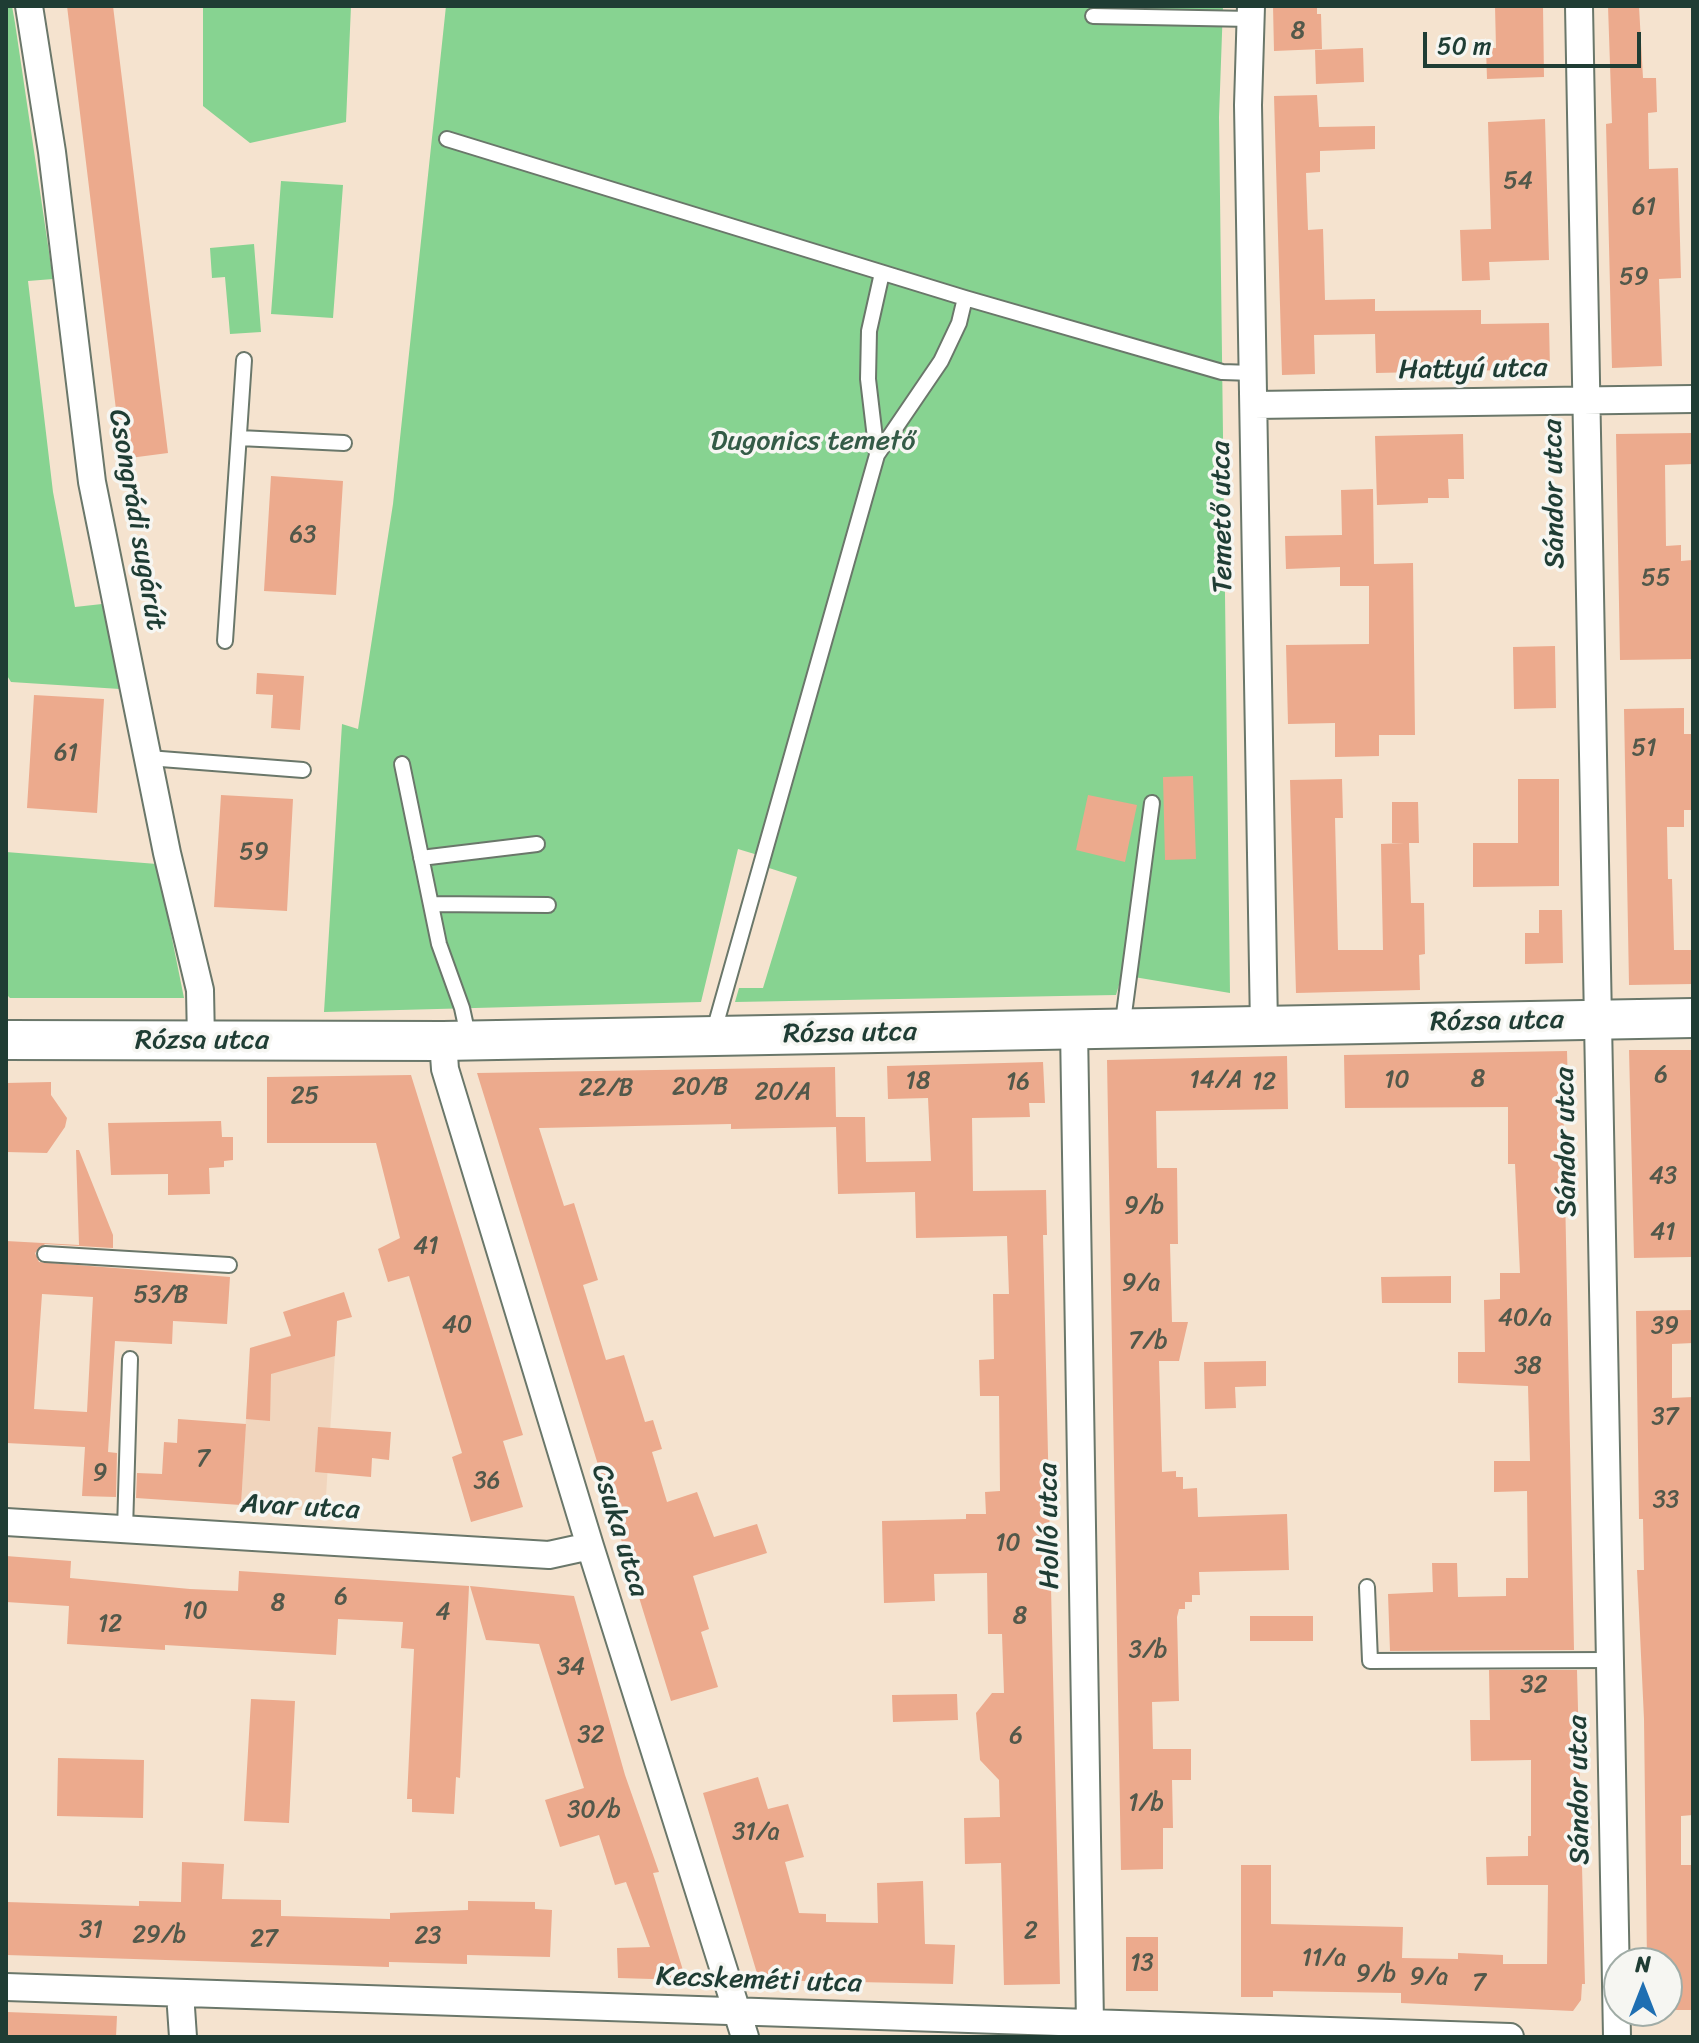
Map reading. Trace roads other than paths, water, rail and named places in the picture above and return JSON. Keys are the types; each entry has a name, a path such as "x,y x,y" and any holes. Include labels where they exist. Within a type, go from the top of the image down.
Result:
{"street":[{"name":"Csongrádi sugárút","path":"29,6 52,152 92,482 148,758 200,990 201,1041"},
{"name":"Sándor utca","path":"1579,6 1617,2037"},
{"name":"Temető utca","path":"1251,12 1248,105 1264,1027"},
{"name":"Hattyú utca","path":"1254,405 1693,399"},
{"name":"Rózsa utca","path":"6,1040 456,1041 1693,1018"},
{"name":"Holló utca","path":"1074,1029 1090,2023"},
{"name":"Csuka utca","path":"456,1041 445,1069 590,1546 742,2025"},
{"name":"Avar utca","path":"6,1522 549,1555 590,1546"},
{"name":"Kecskeméti utca","path":"6,1987 180,1993 742,2025 1090,2023 1510,2037"},
{"path":"180,1993 183,2037"}],"lane":[{"path":"1093,16 1251,12"},
{"path":"447,139 965,298 1222,372 1253,373"},
{"path":"877,455 868,379 869,331 882,273"},
{"path":"712,1037 877,455 941,361 959,323 965,298"},
{"path":"225,641 244,360"},
{"path":"239,438 344,443"},
{"path":"148,758 303,770"},
{"path":"402,764 439,944 462,1008 456,1041"},
{"path":"1122,1029 1152,803"},
{"path":"421,858 537,844"},
{"path":"431,904 548,905"},
{"path":"45,1254 229,1265"},
{"path":"125,1530 130,1359"},
{"path":"1367,1587 1370,1661 1609,1660"}],"park label":[{"name":"Dugonics temető","path":"813,442"}]}
